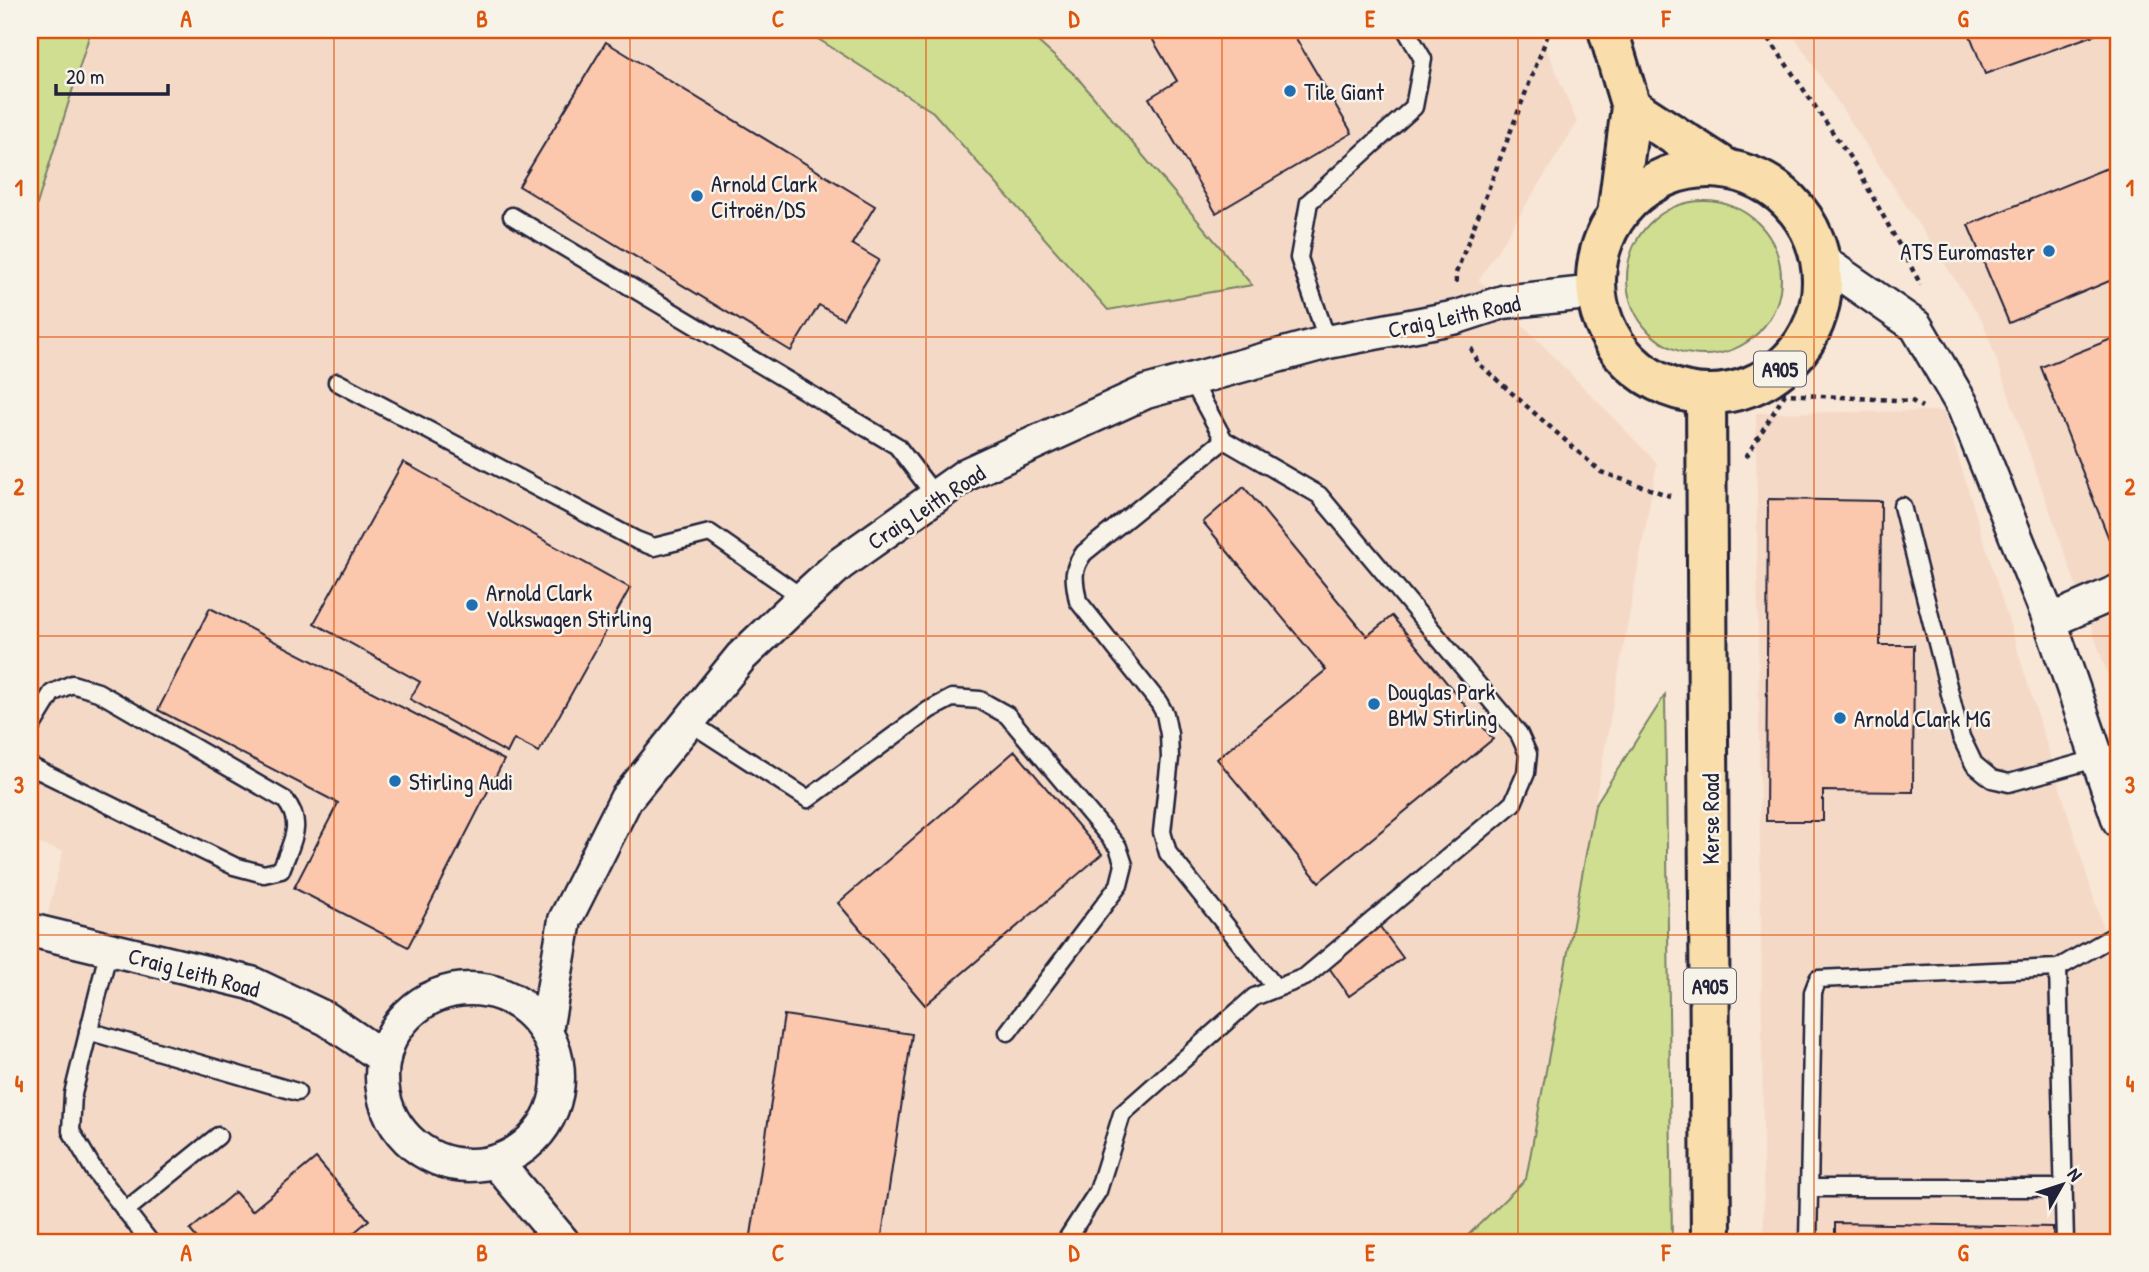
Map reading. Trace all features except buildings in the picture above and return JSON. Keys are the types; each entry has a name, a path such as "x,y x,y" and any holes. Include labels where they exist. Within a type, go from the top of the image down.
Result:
{"main road":[{"name":"A905","path":"1608,30 1631,107 1617,215"},
{"name":"A905","path":"1631,107 1725,168"},
{"name":"A905","path":"1694,168 1725,168 1759,178 1788,199 1810,227 1822,261 1823,295 1814,327 1796,356 1770,378 1739,392 1706,395 1674,390 1644,375 1621,352 1604,325 1596,292 1597,265 1604,239 1617,215 1638,192 1664,176 1694,168"},
{"name":"Kerse Road","path":"1706,395 1710,1242"}],"street":[{"path":"1822,261 1916,326 1964,408 2050,621 2119,821"},
{"name":"Craig Leith Road","path":"546,1031 565,920 626,799 741,657 841,564 967,474 1134,397 1191,379 1328,342 1457,317 1503,302 1596,292"},
{"path":"2050,621 2119,591"},
{"name":"Craig Leith Road","path":"30,930 251,983 327,1019 384,1058"},
{"path":"460,988 493,991 521,1004 546,1031 558,1060 555,1105 540,1132 517,1153 496,1162 466,1166 445,1162 417,1148 397,1126 384,1098 384,1058 395,1030 415,1007 430,997 460,988"},
{"path":"496,1162 563,1242"}],"lane":[{"path":"1328,342 1299,258 1309,202 1414,107 1423,59 1406,30"},
{"path":"512,216 897,446 936,496"},
{"path":"1065,1242 1098,1191 1122,1114 1254,997 1305,977 1513,803 1526,773 1528,754 1519,734 1319,495 1224,440 1191,379"},
{"path":"337,382 636,540 654,547 710,533 803,598"},
{"path":"1224,440 1084,553 1076,564 1074,580 1078,601 1165,714 1170,758 1162,832 1168,853 1276,988"},
{"path":"1902,506 1961,737 1974,764 1992,779 2009,783 2099,758"},
{"path":"30,729 52,693 72,684 99,692 285,800 295,811 297,827 281,870 264,874 234,866 30,766"},
{"path":"689,722 808,799 929,710 952,698 980,700 1007,715 1118,847 1124,865 1119,885 1008,1032"},
{"path":"1808,1242 1813,992 1818,979 2058,968 2119,933"},
{"path":"109,949 73,1094 71,1131 94,1170 150,1242"},
{"path":"2058,968 2065,1242"},
{"path":"88,1031 297,1092"},
{"path":"125,1211 218,1136"},
{"path":"1810,1188 2064,1188"}],"path":[{"path":"1546,30 1547,37 1456,273 1457,317 1478,363 1601,472 1707,509"},
{"path":"1743,461 1784,394 1912,401 1923,408"}],"shaded area":[{"path":"91,30 1539,30 1577,123 1479,280 1657,463 1526,1179 1461,1242 30,1242 30,988 63,851 30,841 30,227"},
{"path":"1790,30 2119,30 2119,706 1983,322"},
{"path":"1944,411 2119,980 2119,1242 1764,1242 1756,413"}],"green space":[{"path":"30,30 91,30 30,227"},
{"path":"804,30 1025,30 1076,76 1252,285 1108,310 933,112"},
{"path":"1704,201 1733,207 1758,224 1775,249 1781,278 1775,307 1758,332 1733,349 1704,355 1675,349 1650,332 1633,307 1627,278 1633,249 1650,224 1675,207"},
{"path":"1665,695 1672,1242 1461,1242 1526,1179 1595,805"}],"place":[{"name":"Tile Giant","path":"1290,91"},
{"name":"Arnold Clark Citroën/DS","path":"697,196"},
{"name":"ATS Euromaster","path":"2049,251"},
{"name":"Arnold Clark Volkswagen Stirling","path":"472,605"},
{"name":"Douglas Park BMW Stirling","path":"1374,704"},
{"name":"Arnold Clark MG","path":"1840,718"},
{"name":"Stirling Audi","path":"395,781"}]}
